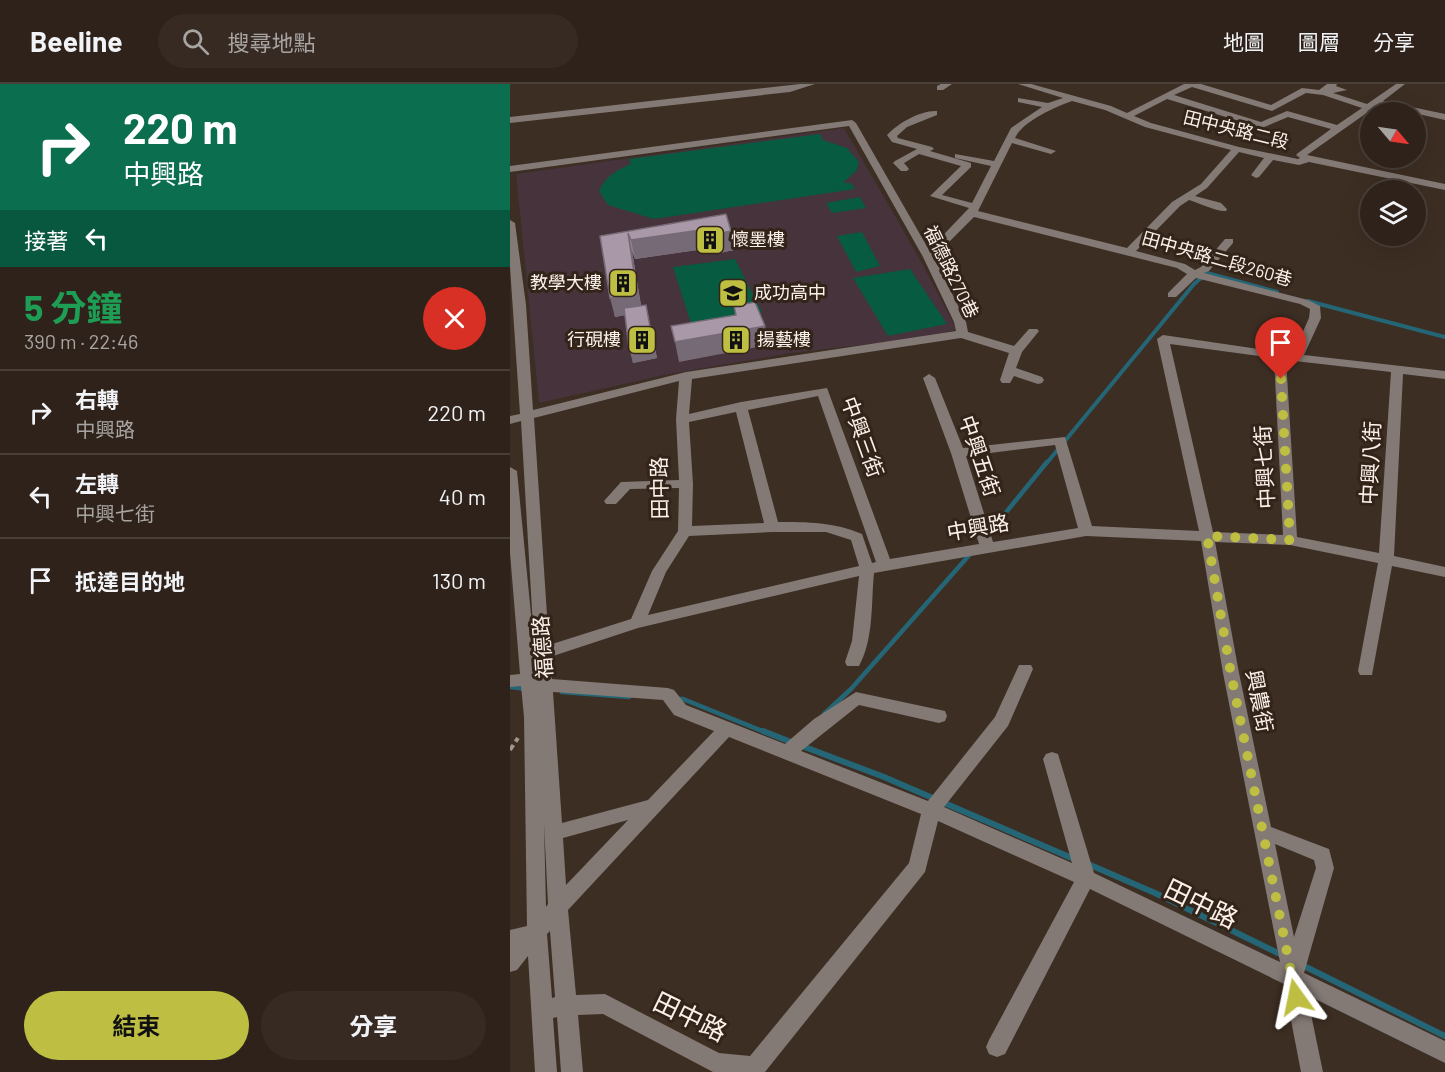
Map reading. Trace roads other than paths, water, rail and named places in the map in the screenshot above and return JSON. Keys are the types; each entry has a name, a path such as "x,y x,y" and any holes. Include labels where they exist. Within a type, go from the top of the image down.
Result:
{"street":[{"name":"田中央路二段","path":"1022,84 1129,115 1148,125 1237,149 1299,162 1308,159 1445,187"},
{"path":"1129,115 1191,84 1272,108 1305,90 1320,93 1333,84"},
{"path":"1378,102 1401,84"},
{"path":"510,120 790,89 806,85"},
{"path":"1343,90 1335,88 1327,94 1360,104"},
{"path":"1167,96 1262,124 1287,114 1337,128"},
{"path":"928,257 974,210 1014,130 1049,106 1071,98"},
{"path":"1021,100 1049,106"},
{"path":"1308,159 1301,155 1360,112"},
{"path":"934,113 904,125 892,135 895,140 998,165"},
{"path":"1426,113 1445,117"},
{"name":"福德路270巷","path":"510,169 852,123 928,257 960,322 962,334 686,376 510,420"},
{"path":"1008,140 1051,151"},
{"name":"田中央路二段260巷","path":"1237,149 1204,186 1176,204 1129,252 1181,266 1194,274 1304,302 1316,308 1315,318 1297,358"},
{"path":"904,169 898,164 918,151 968,165 935,196 974,210 1129,252"},
{"path":"1256,175 1270,157"},
{"path":"1188,197 1217,205 1222,209"},
{"name":"福德路","path":"510,223 543,652 558,907 572,1072"},
{"path":"1172,295 1194,274 1205,269 1229,241"},
{"path":"1033,331 1016,351 1007,375 1038,380"},
{"path":"962,334 1016,351"},
{"name":"興農街","path":"1280,356 1163,339 1207,536 1262,831 1311,1072"},
{"path":"1280,356 1445,375"},
{"name":"中興七街","path":"1280,356 1290,540"},
{"name":"中興八街","path":"1366,671 1386,560 1397,370"},
{"name":"田中路","path":"637,623 659,571 685,531 686,484 682,419 686,376"},
{"name":"中興五街","path":"929,378 958,453 988,548"},
{"name":"中興三街","path":"682,419 823,391 885,565"},
{"path":"741,406 772,526"},
{"path":"958,453 1060,440 1086,531"},
{"name":"福德路","path":"510,471 512,534 525,656 519,680 532,717 537,933 546,1072"},
{"path":"611,501 626,485 686,484"},
{"path":"685,531 772,526 826,527 856,537 867,569 860,641 853,662"},
{"name":"中興路","path":"525,656 637,623 867,569 1086,531 1290,540 1445,572"},
{"name":"田中路","path":"542,1010 566,1005 605,1004 717,1063 755,1067 918,866 931,810 1002,721 1025,669"},
{"name":"田中路","path":"519,680 545,685 668,694 680,710 931,810 1086,878 1445,1052"},
{"path":"787,753 820,724 856,698 939,716"},
{"path":"510,963 558,907 726,729"},
{"path":"997,1047 1086,878 1052,759"},
{"path":"554,833 652,806"},
{"path":"1262,831 1322,855 1325,868 1292,978"},
{"path":"510,939 537,933"}],"waterway":[{"path":"1046,464 1194,284 1207,273 1277,292"},
{"path":"1308,301 1445,337"},
{"path":"986,537 1047,462"},
{"path":"824,714 851,689 972,552"},
{"path":"510,687 527,689"},
{"path":"562,692 629,697"},
{"path":"676,699 683,699 767,733"},
{"path":"763,731 791,742"},
{"path":"802,746 884,777 1074,859"},
{"path":"1088,864 1155,893 1284,956"},
{"path":"1302,965 1445,1036"}],"place":[{"name":"懷墨樓","path":"710,240"},
{"name":"教學大樓","path":"623,283"},
{"name":"成功高中","path":"733,293"},
{"name":"行硯樓","path":"642,340"},
{"name":"揚藝樓","path":"736,340"}]}
